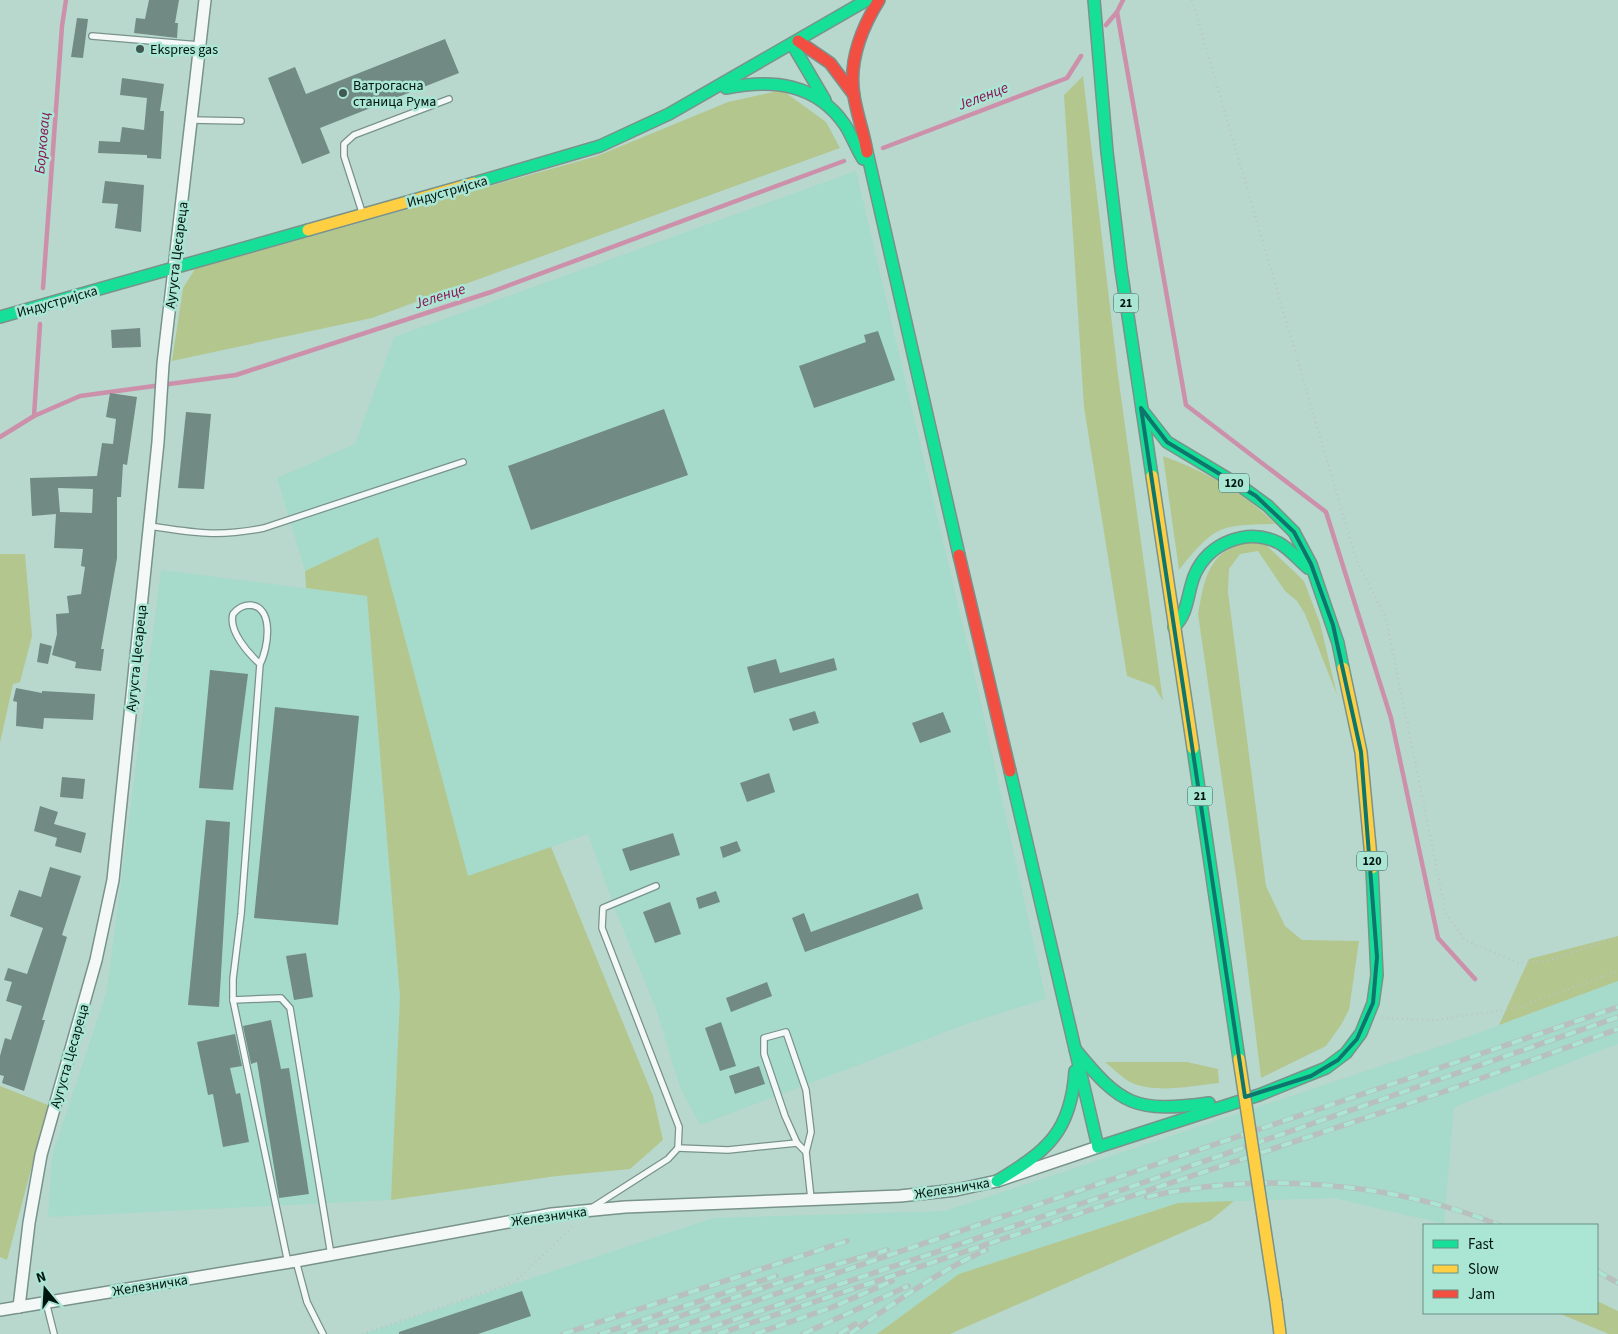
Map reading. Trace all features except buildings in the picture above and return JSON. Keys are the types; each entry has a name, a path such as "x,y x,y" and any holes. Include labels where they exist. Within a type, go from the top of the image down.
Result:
{"main road":[{"name":"Индустријска","path":"0,317 580,153 646,126 709,92 867,0"},
{"path":"879,0 861,32 856,48 853,76 854,95 868,165 1098,1147"},
{"name":"21","path":"1094,0 1108,161 1141,408 1280,1334"},
{"path":"795,42 830,63 854,95"},
{"path":"795,42 826,102 845,126 868,165"},
{"path":"709,92 745,83 781,83 814,93 826,102"},
{"name":"120","path":"1098,1147 1259,1095 1311,1076 1338,1060 1357,1039 1369,1016 1375,994 1378,957 1365,783 1357,726 1342,658 1328,611 1308,557 1294,532 1256,496 1167,442 1141,408"},
{"path":"1174,628 1184,617 1199,566 1214,549 1232,539 1252,536 1278,543 1312,571"},
{"path":"1075,1049 1108,1089 1123,1099 1144,1107 1166,1108 1259,1095"},
{"path":"997,1181 1036,1157 1058,1133 1066,1119 1073,1096 1075,1049"}],"street":[{"name":"Аугуста Цесареца","path":"20,1307 29,1223 41,1155 96,960 113,880 150,526 162,376 205,0"},
{"name":"Железничка","path":"0,1310 292,1262 501,1222 589,1210 933,1194 997,1181 1098,1147"}],"lane":[{"path":"92,36 199,45"},
{"path":"363,214 344,156 344,144 354,135 449,99"},
{"path":"191,120 241,121"},
{"path":"150,526 203,534 236,534 264,528 463,462"},
{"path":"260,664 253,657 232,623 232,614 241,607 256,607 260,609 266,621 268,635 266,654 260,664 241,914 233,979 233,1000 292,1262 307,1302 323,1334"},
{"path":"589,1210 668,1159 678,1148 679,1127 602,928 603,908 656,886"},
{"path":"233,1000 276,998 286,1001 290,1008 331,1255"},
{"path":"806,1152 798,1143 764,1054 764,1038 786,1032 806,1090 811,1132 806,1152 811,1199"},
{"path":"678,1148 728,1150 798,1143"},
{"path":"46,1302 54,1334"}],"path":[{"path":"1192,0 1356,559 1386,619 1446,914 1464,940 1518,964 1547,961 1618,937"},
{"path":"1369,1016 1391,1020 1436,1020 1516,1008 1618,971"},
{"path":"362,1334 515,1282 589,1210"}],"highlighted area":[{"path":"1141,408 1167,442 1256,496 1294,532 1311,564 1333,625 1361,752 1377,957 1373,1003 1357,1039 1338,1060 1311,1076 1245,1097"}],"shaded area":[{"path":"1083,76 1118,375 1163,701 1154,686 1127,676 1084,407 1064,95"},
{"path":"782,90 826,122 840,148 372,318 172,361 183,288 195,269 597,156 728,102"},
{"path":"856,171 979,694 1046,999 969,1023 700,1125 680,1087 656,1009 616,912 588,834 468,877 378,537 305,571 277,478 355,444 394,337"},
{"path":"1163,456 1193,468 1237,492 1275,524 1241,525 1219,531 1201,544 1179,570"},
{"path":"378,537 468,876 551,847 653,1096 663,1140 630,1169 557,1176 391,1200 400,997 367,596 306,588 305,571"},
{"path":"1248,541 1263,542 1304,581 1320,623 1337,695 1305,614 1297,601 1285,591 1258,551 1240,554 1229,569 1228,592 1266,886 1285,926 1302,940 1359,941 1349,1010 1326,1046 1261,1078 1238,890 1198,614 1206,580 1213,563 1226,551"},
{"path":"0,554 25,554 32,636 20,682 13,684 0,743"},
{"path":"161,570 367,596 400,998 391,1200 48,1217 52,1156 107,990"},
{"path":"1618,936 1618,981 1499,1025 1529,959"},
{"path":"1618,981 1618,1044 1454,1107 1444,1224 1334,1198 1178,1203 959,1274 877,1334 363,1334 713,1218 945,1211 1459,1040"},
{"path":"1105,1062 1187,1062 1218,1069 1219,1083 1173,1088 1140,1086 1123,1078"},
{"path":"0,1086 48,1105 7,1260 0,1257"},
{"path":"1234,1201 1211,1220 950,1334 877,1334 959,1274 1178,1203"},
{"path":"1598,1301 1618,1311 1618,1334 1609,1334 1560,1314 1598,1314"}],"waterway":[{"name":"Борковац","path":"43,288 62,26 66,0"},
{"name":"Јеленце","path":"1106,25 1117,12 1123,0"},
{"path":"1117,12 1186,405 1326,512 1391,718 1438,938 1475,979"},
{"name":"Јеленце","path":"883,148 1067,78 1081,56"},
{"name":"Јеленце","path":"34,416 80,396 236,375 491,292 844,161"},
{"name":"Борковац","path":"0,437 34,416 40,324"}],"railway":[{"path":"658,1334 1618,1007"},
{"path":"691,1334 1119,1191 1618,1017"},
{"path":"718,1334 1443,1092 1618,1029"},
{"path":"1147,1197 1190,1189 1234,1184 1325,1185 1370,1190 1415,1199 1458,1210 1496,1224"},
{"path":"563,1334 847,1241"},
{"path":"627,1334 810,1272 887,1250"},
{"path":"850,1334 933,1278 986,1250"},
{"path":"1598,1272 1618,1283"},
{"path":"600,1334 776,1276"},
{"path":"755,1334 833,1307 892,1281"},
{"path":"803,1334 908,1286"},
{"path":"839,1334 855,1324"}],"traffic: fast":[{"path":"474,183 600,146 669,114 867,0"},
{"path":"1094,0 1107,152 1121,269 1152,476"},
{"path":"792,44 825,100"},
{"path":"726,88 760,84 792,87 807,92 821,100 845,125 863,159"},
{"path":"867,152 959,555"},
{"path":"0,317 308,230"},
{"path":"1142,410 1167,442 1242,487 1268,506 1294,532 1311,564 1338,643 1343,668"},
{"path":"1174,627 1182,615 1192,581 1201,563 1219,546 1230,541 1254,537 1267,538 1283,545 1308,568"},
{"path":"1193,748 1239,1059"},
{"path":"1010,771 1098,1147"},
{"path":"1098,1147 1259,1095 1326,1068 1346,1053 1361,1033 1373,1003 1377,975 1372,868"},
{"path":"1075,1049 1105,1083 1118,1094 1132,1101 1164,1107 1209,1103"},
{"path":"997,1181 1030,1160 1053,1138 1062,1125 1068,1110 1073,1092 1075,1071"}],"traffic: slow":[{"path":"308,230 474,183"},
{"path":"1152,476 1193,748"},
{"path":"1343,668 1361,752 1372,868"},
{"path":"1239,1059 1276,1302"},
{"path":"1276,1302 1280,1334"}],"traffic: jam":[{"path":"867,152 854,96 853,70 857,46 879,0"},
{"path":"798,41 830,63 854,95"},
{"path":"959,555 1010,771"}],"place":[{"name":"Ekspres gas","path":"140,49"},
{"name":"Ватрогасна станица Рума","path":"343,93"}]}
